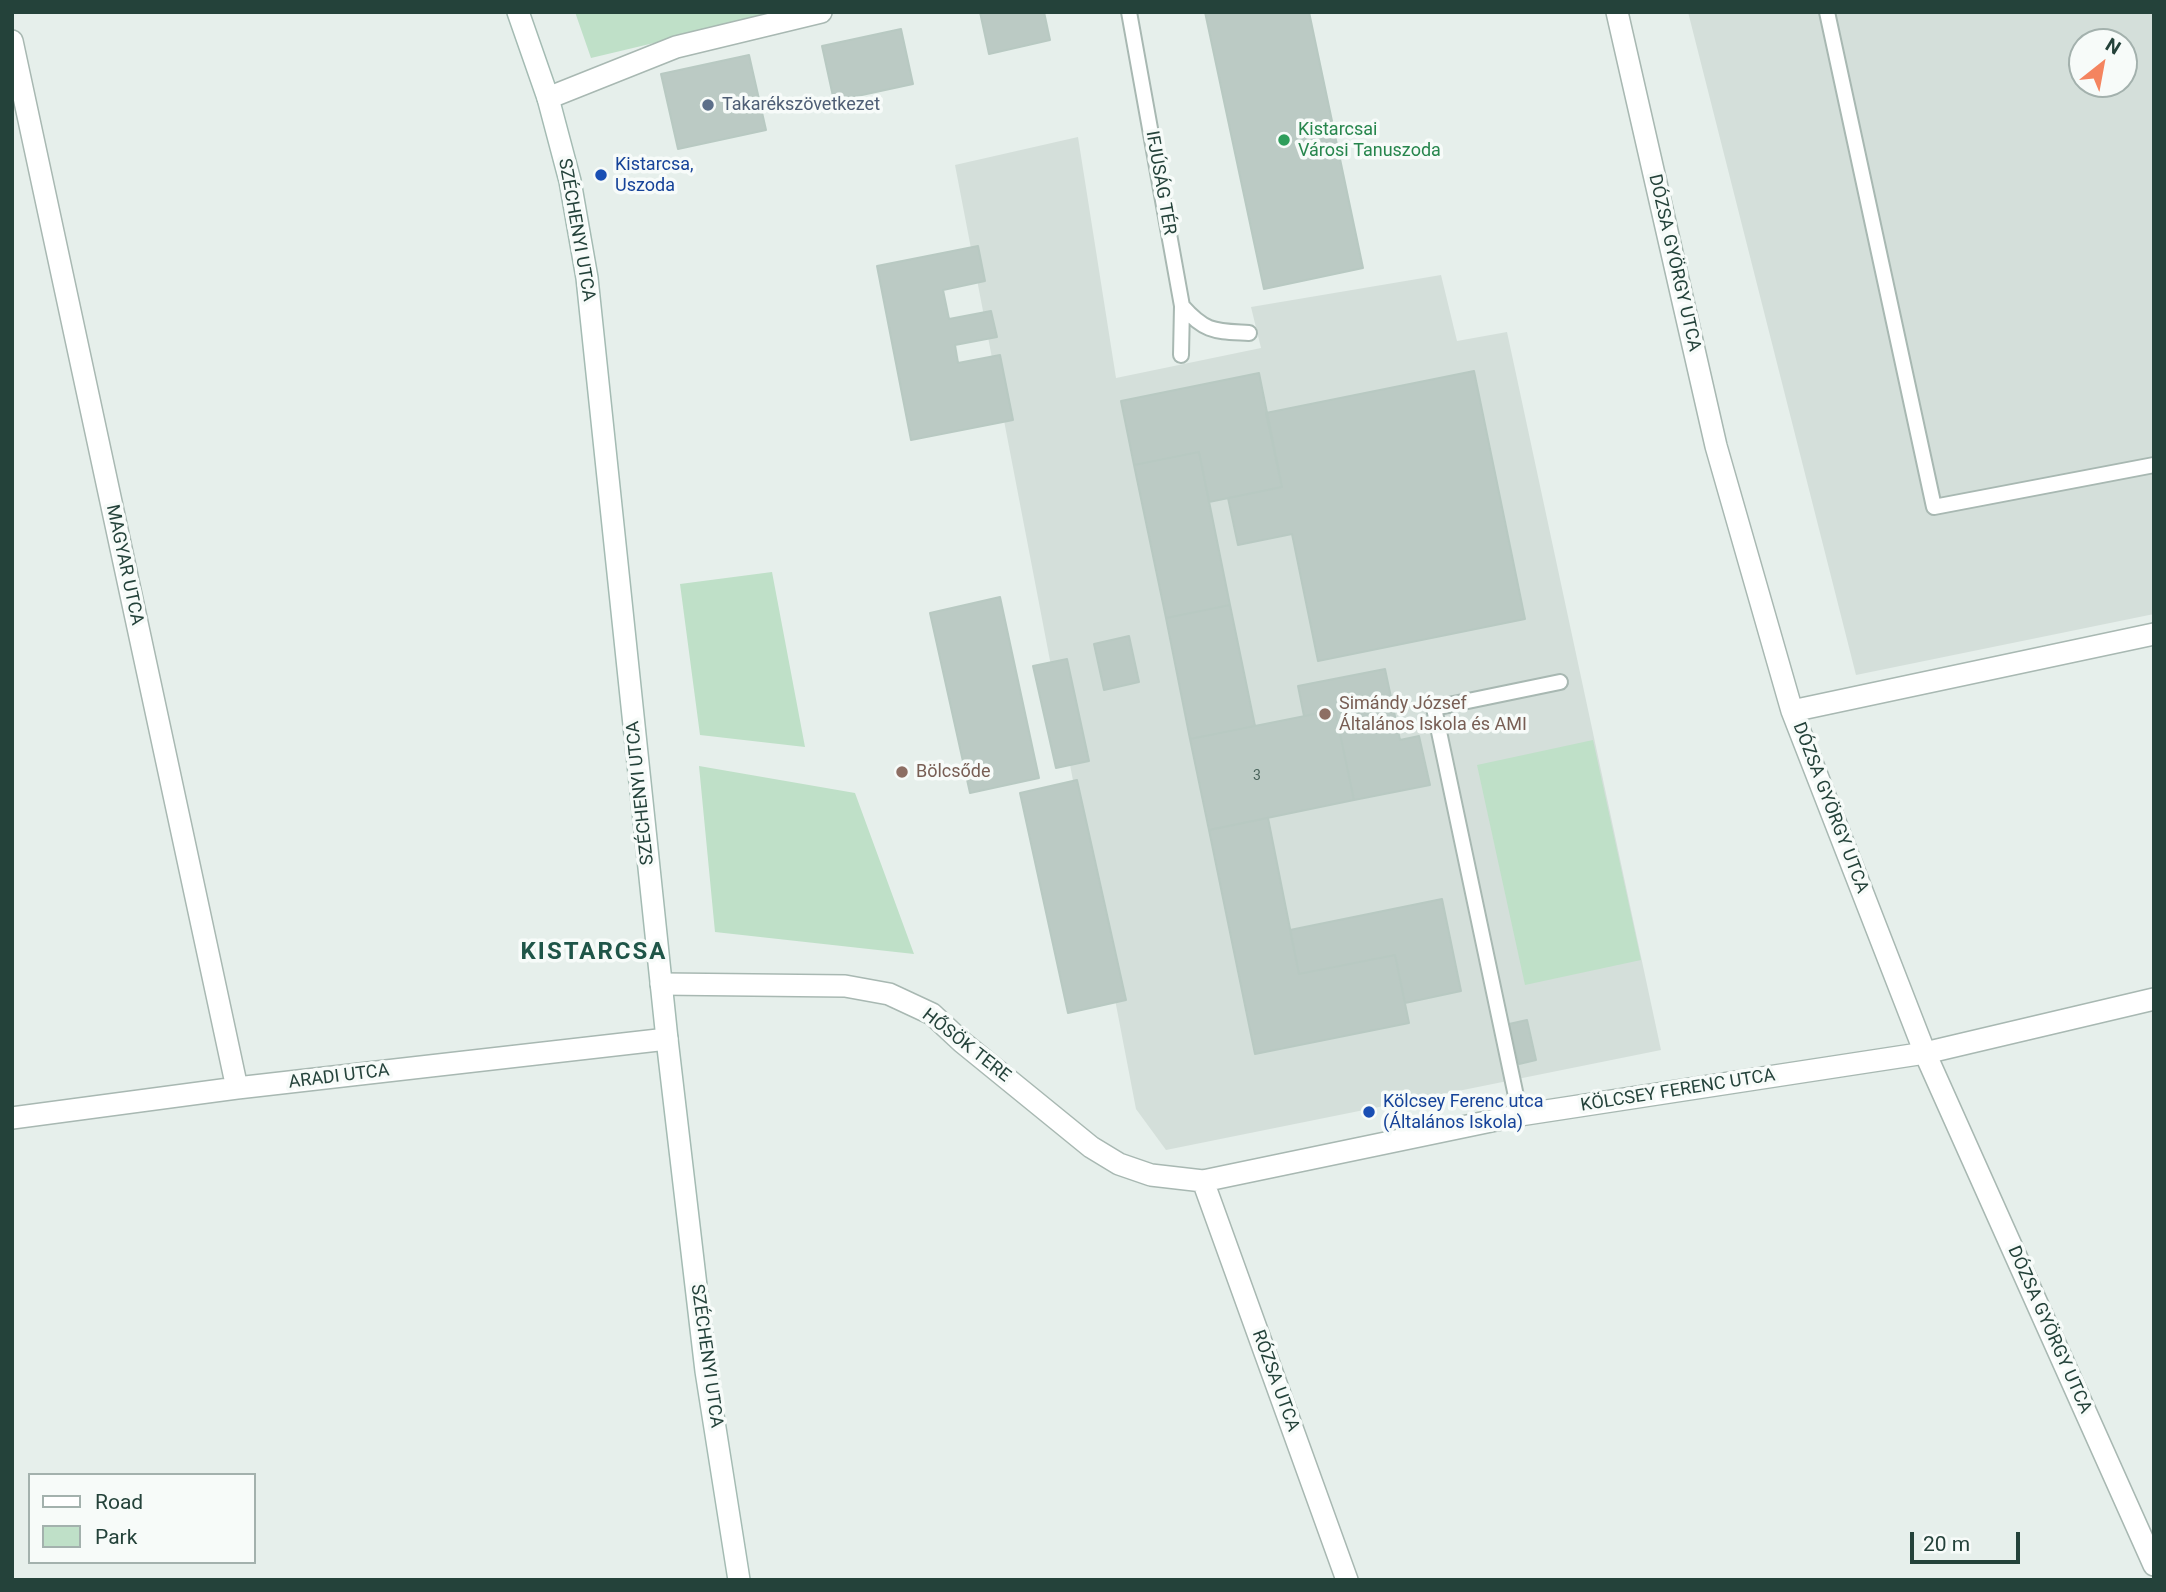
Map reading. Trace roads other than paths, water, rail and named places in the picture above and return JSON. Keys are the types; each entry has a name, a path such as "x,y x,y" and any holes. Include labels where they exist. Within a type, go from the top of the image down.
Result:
{"street":[{"name":"SZÉCHENYI UTCA","path":"518,12 548,98 570,181 587,278 667,1039 706,1371 739,1580"},
{"path":"548,98 676,47 821,12"},
{"name":"DÓZSA GYÖRGY UTCA","path":"1617,12 1716,446 1792,711 1925,1052 2154,1565"},
{"name":"MAGYAR UTCA","path":"12,41 237,1088"},
{"path":"1792,711 2154,634"},
{"name":"HŐSÖK TERE","path":"662,984 845,986 889,994 932,1014 962,1042 1091,1147 1119,1164 1151,1175 1203,1181"},
{"name":"KÖLCSEY FERENC UTCA","path":"1203,1181 1520,1115 1925,1052 2154,999"},
{"name":"ARADI UTCA","path":"12,1118 237,1088 667,1039"},
{"name":"RÓZSA UTCA","path":"1203,1181 1348,1580"}],"lane":[{"name":"IFJÚSÁG TÉR","path":"1129,12 1182,306 1181,355"},
{"path":"1826,12 1934,506 2154,465"},
{"path":"1182,306 1194,320 1207,329 1249,332"},
{"path":"1520,1115 1434,708 1560,682"}],"place":[{"name":"Takarékszövetkezet","path":"708,105"},
{"name":"Kistarcsai Városi Tanuszoda","path":"1284,140"},
{"name":"Kistarcsa, Uszoda","path":"601,175"},
{"name":"Simándy József Általános Iskola és AMI","path":"1325,714"},
{"name":"Bölcsőde","path":"902,772"},
{"name":"Kölcsey Ferenc utca (Általános Iskola)","path":"1369,1112"}],"district":[{"name":"KISTARCSA","path":"594,953"}]}
